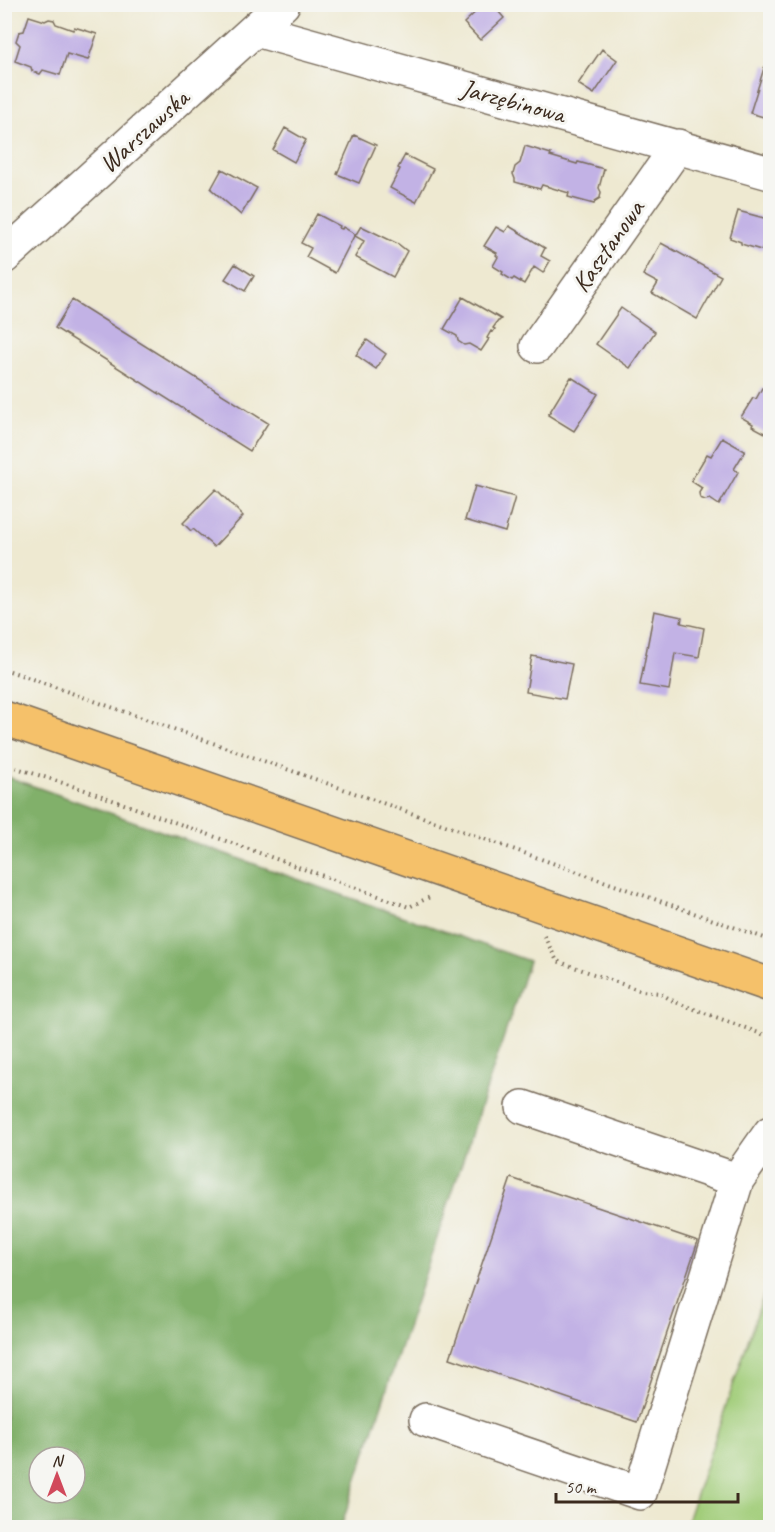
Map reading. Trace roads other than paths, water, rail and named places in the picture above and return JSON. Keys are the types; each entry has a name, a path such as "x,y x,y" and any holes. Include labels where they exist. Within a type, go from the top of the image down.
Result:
{"main road":[{"path":"4,718 771,985"}],"street":[{"name":"Warszawska","path":"4,257 283,4"},
{"name":"Jarzębinowa","path":"256,30 771,172"},
{"name":"Kasztanowa","path":"537,346 678,146"},
{"path":"523,1107 737,1180"},
{"path":"426,1420 640,1493 737,1180 771,1133"}]}
